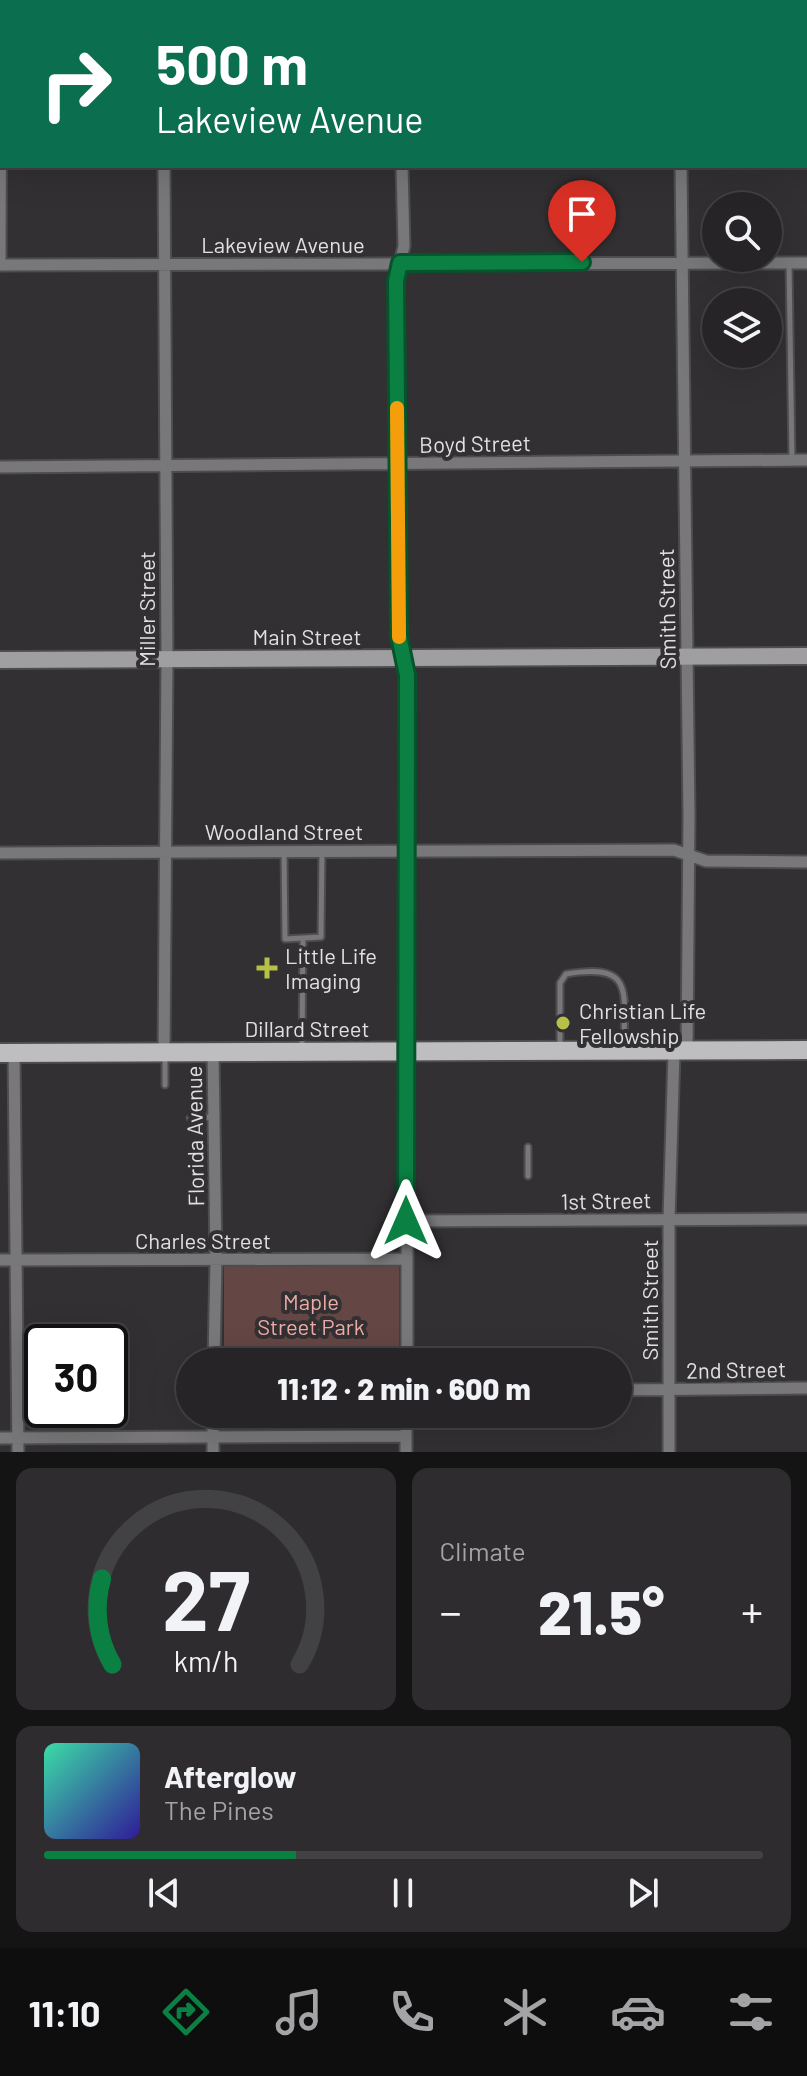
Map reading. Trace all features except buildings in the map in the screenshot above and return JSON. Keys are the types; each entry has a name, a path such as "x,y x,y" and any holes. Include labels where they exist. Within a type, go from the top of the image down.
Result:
{"main road":[{"name":"Main Street","path":"0,660 807,656"},
{"name":"Dillard Street","path":"7,1053 807,1050"}],"street":[{"path":"0,168 0,258"},
{"name":"Miller Street","path":"164,168 167,658 164,1052"},
{"path":"402,168 404,246 396,281 399,636 407,675 407,1348"},
{"name":"Smith Street","path":"669,1452 669,1219 689,855 681,168"},
{"name":"Lakeview Avenue","path":"0,265 807,263"},
{"name":"Boyd Street","path":"0,467 807,460"},
{"name":"Woodland Street","path":"0,853 674,850 706,861 807,862"},
{"path":"7,1053 18,1260 18,1452"},
{"name":"Florida Avenue","path":"213,1053 214,1348"},
{"name":"1st Street","path":"406,1221 807,1219"},
{"name":"Charles Street","path":"0,1260 407,1259"},
{"name":"2nd Street","path":"632,1390 807,1388"},
{"path":"213,1428 213,1452"},
{"path":"406,1428 406,1452"},
{"path":"0,1438 406,1436"}],"lane":[{"path":"789,262 792,460"},
{"path":"284,851 285,939 303,939 321,937 322,851"},
{"path":"301,1052 303,939"},
{"path":"560,1052 560,983 566,974 586,971 610,973 618,977 622,987 624,1052"},
{"path":"164,1052 165,1085"},
{"path":"190,1118 214,1117"},
{"path":"528,1147 528,1176"}],"green space":[{"name":"Maple Street Park","path":"399,1264 399,1348 224,1348 224,1265"},
{"path":"224,1428 400,1428 224,1429"}],"slow traffic":[{"path":"397,408 399,637"}],"place":[{"name":"Little Life Imaging","path":"267,968"},
{"name":"Christian Life Fellowship","path":"563,1023"}],"route":[{"path":"406,1221 407,675 399,636 396,281 400,263 582,262"}]}
